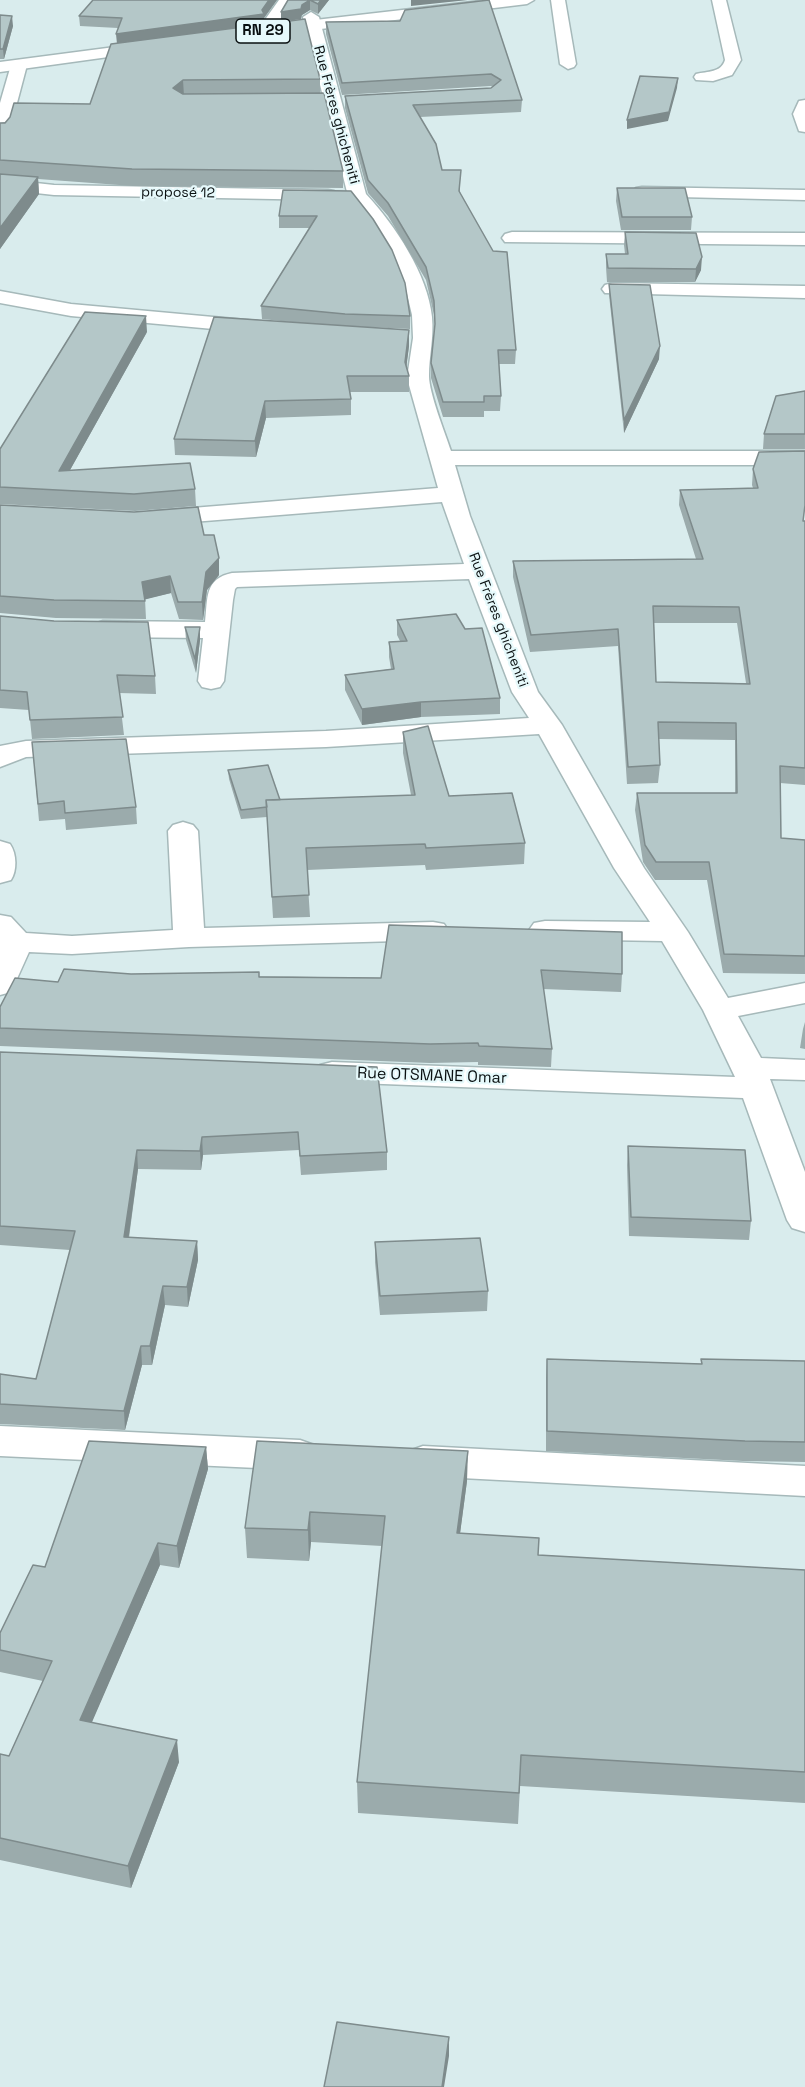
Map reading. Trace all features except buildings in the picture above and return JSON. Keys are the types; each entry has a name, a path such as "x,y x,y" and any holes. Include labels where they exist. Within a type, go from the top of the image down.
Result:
{"main road":[{"path":"272,21 286,0"},
{"name":"RN 29","path":"463,0 311,21 247,29 272,21 311,21 527,0"},
{"path":"558,0 568,64"},
{"path":"702,77 727,73 732,68 734,60 719,0"},
{"name":"Rue Frères ghicheniti","path":"311,21 329,102 357,196 377,217 414,281 422,315 412,338 418,378 452,494 525,692 548,725 629,868 672,932 719,1010 753,1078 805,1220"},
{"path":"0,57 167,40 0,67"},
{"path":"0,133 19,65"},
{"path":"805,105 801,114 805,127"},
{"name":"proposé 12","path":"0,184 54,190 357,196"},
{"path":"624,192 805,195"},
{"path":"512,238 805,239"},
{"path":"612,289 805,292"},
{"path":"0,297 71,310 274,328"},
{"path":"441,458 805,458"},
{"path":"135,519 452,494"},
{"path":"211,681 218,630 219,597 223,586 232,580 480,571"},
{"path":"79,628 218,630"},
{"path":"0,759 7,753 26,749 165,742 326,739 548,725"},
{"path":"183,831 189,938"},
{"path":"0,850 0,874"},
{"path":"0,986 9,933 72,945 189,938 459,930"},
{"path":"518,930 672,932"},
{"path":"719,1010 805,993"},
{"name":"Rue OTSMANE Omar","path":"306,1071 753,1078 805,1070"},
{"path":"0,1441 338,1456"},
{"path":"384,1459 805,1481"}]}
